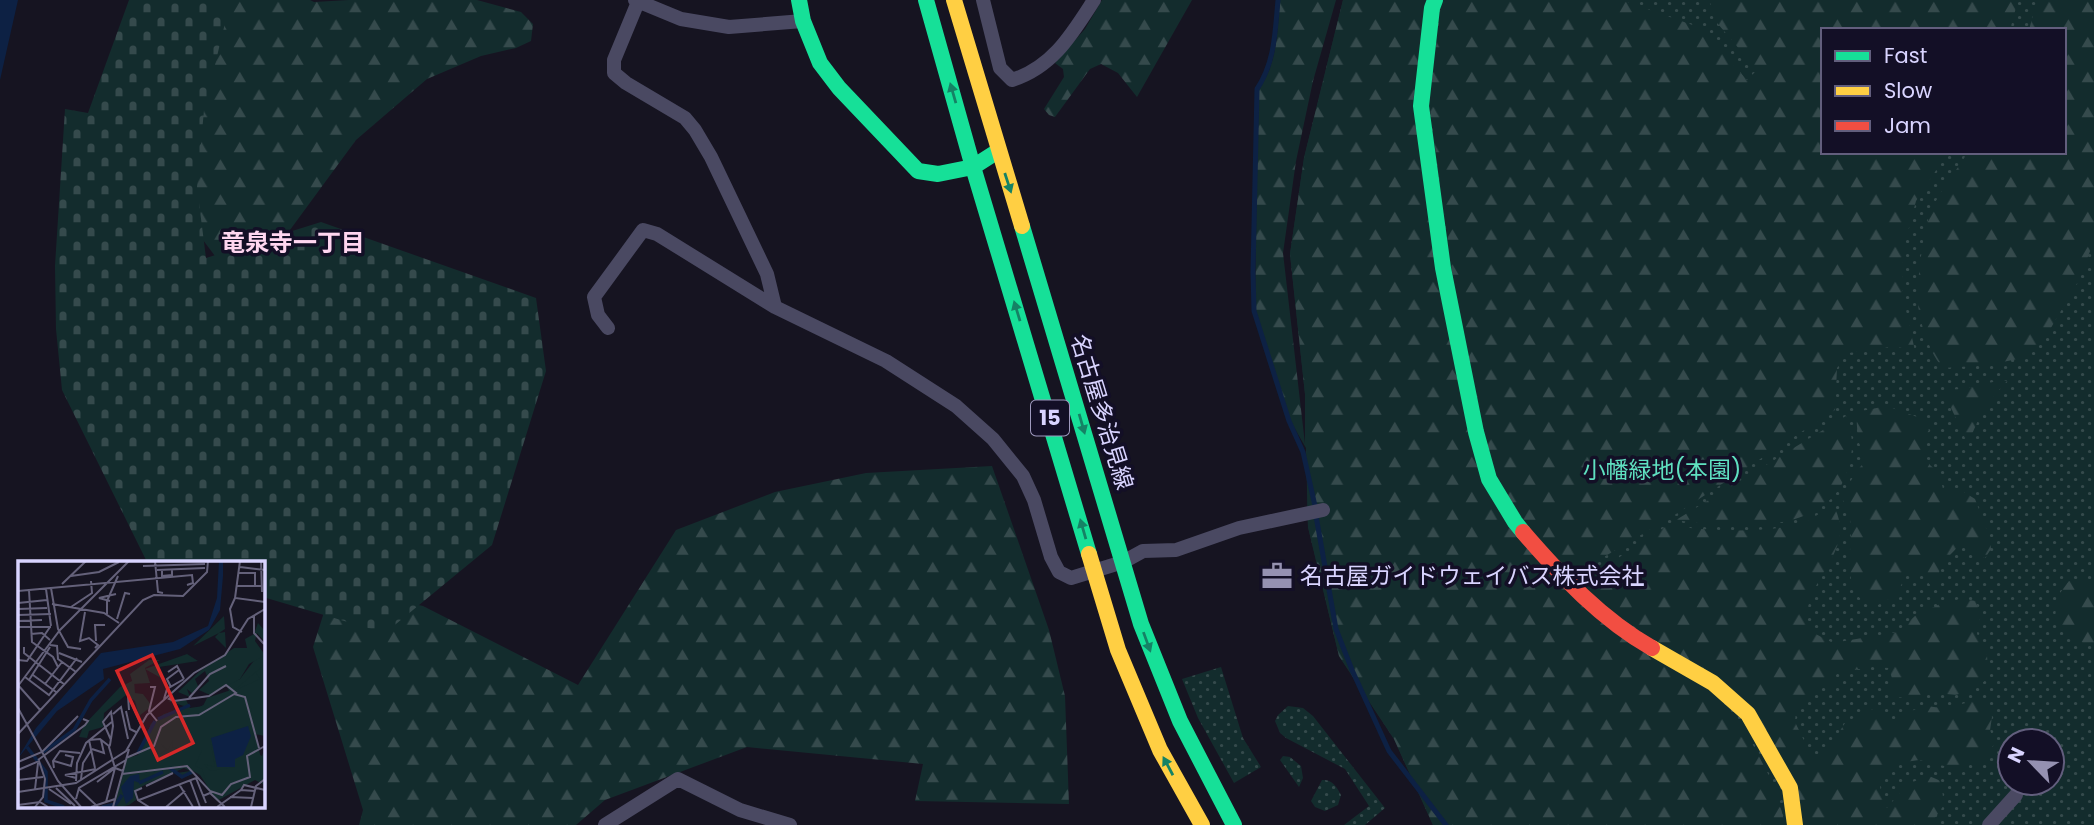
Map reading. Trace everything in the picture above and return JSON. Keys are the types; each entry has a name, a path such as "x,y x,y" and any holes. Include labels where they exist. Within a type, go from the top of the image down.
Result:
{"main road":[{"path":"799,0 803,21 820,62 839,88 918,171 938,174 973,167 998,151"},
{"name":"15","path":"926,0 973,167 1118,650 1160,750 1202,825"},
{"name":"名古屋多治見線","path":"954,0 1141,624 1186,733 1233,825"},
{"path":"1435,0 1421,106 1443,268 1476,432 1489,479 1515,522 1587,601 1643,643 1713,683 1748,714 1790,788 1794,825"}],"street":[{"path":"983,0 1000,68 1012,80 1031,74 1055,54 1094,0"},
{"path":"775,307 767,274 711,157 695,130 685,118 614,73 614,60 637,1 681,19 729,27 803,21"},
{"path":"608,328 598,315 594,297 643,230 657,234 775,307 886,361 956,406 993,439 1023,476 1034,500 1051,557 1059,572 1071,578 1123,562 1143,551 1176,550 1240,528 1323,510"},
{"path":"605,825 678,779 740,810 790,825"},
{"path":"1989,825 2013,797"}],"green space":[{"path":"129,0 225,0 226,19 204,110 197,187 206,258 321,222 536,298 546,371 492,545 385,633 264,597 264,561 147,561 62,390 56,329 55,266 65,109 88,113"},
{"path":"208,0 477,0 521,12 533,24 531,41 516,48 481,56 427,79 356,140 276,249 221,264 188,220"},
{"path":"1102,0 1192,0 1137,97 1118,73 1101,64 1090,69 1055,117 1049,115 1044,109 1064,77 1063,69 1055,63 1085,29"},
{"path":"1280,0 1336,0 1313,81 1296,161 1283,253 1305,444 1305,394 1290,254 1304,158 1343,0 1429,0 1413,102 1468,435 1539,563 1712,691 1741,722 1777,791 1785,825 1433,825 1394,739 1339,656 1308,527 1306,448 1287,415 1255,307 1258,90 1273,58"},
{"name":"小幡緑地(本園)","path":"1343,0 2094,0 2094,825 1433,825 1394,739 1339,656 1308,527 1305,394 1290,254 1304,158"},
{"path":"1445,0 1622,0 1701,28 1747,80 1757,70 1718,24 1709,0 2018,0 2011,28 1821,28 1821,154 1947,154 1916,201 1903,250 1902,292 1915,351 1893,346 1847,353 1837,368 1835,410 1673,516 1592,564 1578,582 1520,518 1496,476 1482,438 1452,272 1429,102 1440,14"},
{"path":"2037,0 2094,0 2094,241 2079,280 2045,338 2023,358 1987,365 1944,368 1926,338 1918,304 1924,235 1936,201 1967,154 2066,154 2066,28 2030,28"},
{"path":"2007,381 1984,407 1972,434 1965,438 1947,399 1946,390"},
{"path":"1887,406 1920,418 1929,430 1924,453 1930,465 1939,473 1943,489 1964,492 1975,499 1990,538 1991,549 1985,558 1978,557 1971,546 1963,542 1941,567 1938,587 1931,586 1922,575 1906,575 1893,596 1871,608 1859,597 1851,579 1850,519 1842,498 1855,473 1867,459 1858,441 1856,412"},
{"path":"1846,416 1852,445 1849,466 1835,494 1818,509 1773,524 1721,525 1676,520"},
{"path":"992,466 1049,630 1065,696 1069,804 915,801 923,764 747,747 605,800 576,825 359,825 363,810 313,647 332,587 423,606 578,685 676,530 775,492 866,473"},
{"path":"1833,505 1839,519 1840,533 1832,558 1812,594 1806,629 1833,643 1897,632 1915,616 1940,604 1960,599 1976,601 1980,616 1977,634 1986,650 1987,679 1972,691 1955,695 1930,692 1908,699 1889,695 1893,682 1889,668 1872,667 1837,673 1832,685 1817,689 1796,710 1795,722 1814,761 1827,751 1845,723 1868,710 1879,708 1888,714 1896,725 1907,713 1925,705 1948,707 1988,698 1992,717 1990,730 1995,743 1983,760 1957,769 1919,760 1905,762 1888,771 1880,786 1887,808 1907,784 1929,776 1941,781 1944,805 1930,825 1802,825 1753,709 1640,631 1606,605 1590,588 1600,570 1668,525 1716,530 1768,529 1799,524"},
{"path":"2094,579 2094,646 2065,635 2055,620 2057,597 2069,581 2089,583"},
{"path":"1221,667 1243,738 1261,767 1234,783 1198,718 1182,679"},
{"path":"1288,706 1303,708 1313,716 1385,808 1365,825 1344,825 1369,806 1345,769 1280,733 1275,721"},
{"path":"1283,756 1290,757 1301,766 1303,778 1299,787 1280,760"},
{"path":"1322,780 1331,782 1341,795 1338,805 1325,811 1315,807 1311,801"}],"water":[{"path":"0,0 18,0 0,80"}],"waterway":[{"path":"1278,0 1271,57 1257,89 1254,311 1289,421 1303,452 1315,506"},
{"path":"1316,516 1336,629 1352,670 1389,751 1446,825"}],"traffic: fast":[{"path":"799,0 803,21 820,63 839,88 918,171 938,174 973,167 998,151"},
{"path":"926,0 1089,554"},
{"path":"1435,0 1421,106 1443,268 1476,432 1489,479 1523,532"},
{"path":"1022,226 1141,624 1180,721 1234,825"}],"traffic: slow":[{"path":"954,0 1022,226"},
{"path":"1089,554 1118,650 1160,750 1202,825"},
{"path":"1652,648 1713,683 1748,714 1790,788 1795,825"}],"traffic: jam":[{"path":"1523,532 1583,596 1616,624 1652,648"}],"place":[{"name":"名古屋ガイドウェイバス株式会社","path":"1277,576"}],"district":[{"name":"竜泉寺一丁目","path":"293,243"}]}
